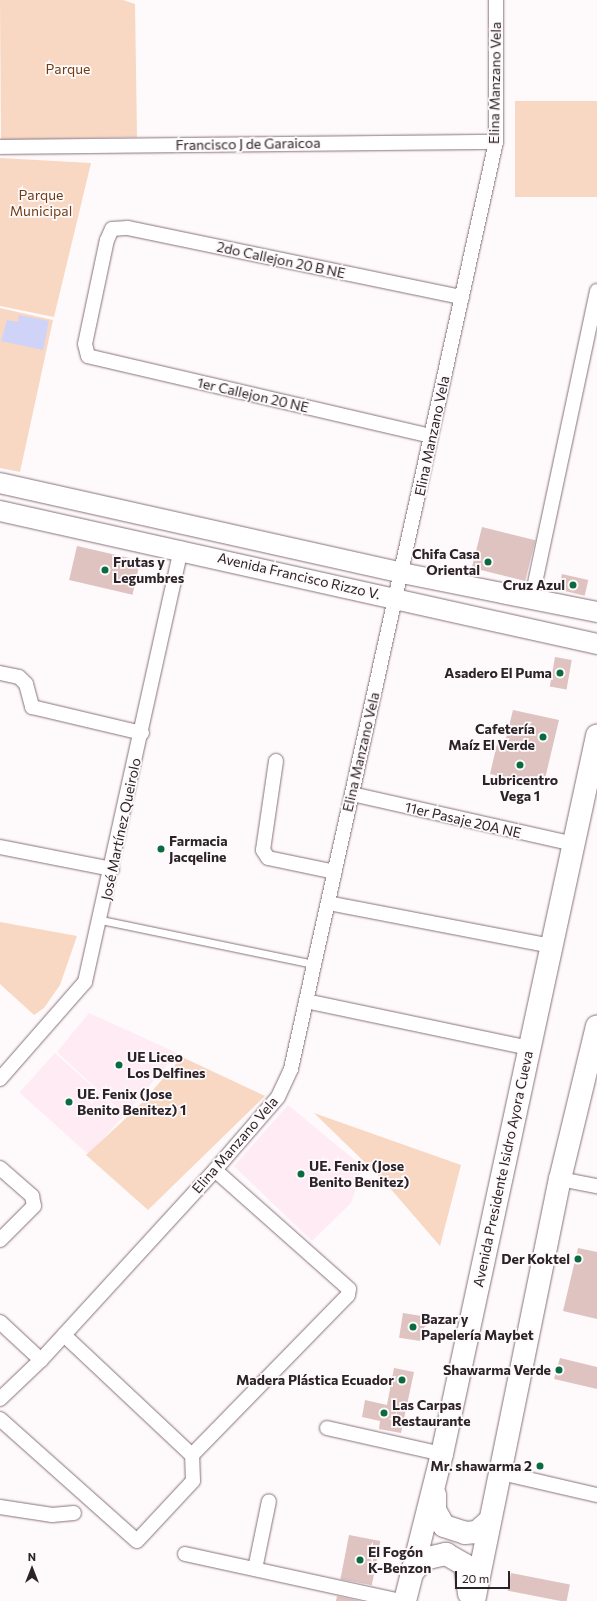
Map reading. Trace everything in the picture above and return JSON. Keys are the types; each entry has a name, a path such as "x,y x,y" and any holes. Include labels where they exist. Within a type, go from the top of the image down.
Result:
{"main road":[{"name":"Avenida Francisco Rizzo V.","path":"0,483 402,573 532,597 597,612"},
{"name":"Avenida Francisco Rizzo V.","path":"0,511 181,550 597,644"},
{"name":"Avenida Presidente Isidro Ayora Cueva","path":"405,1601 442,1454 597,736"},
{"path":"474,1601 497,1472 560,1179 597,1026"},
{"path":"434,1488 435,1510 444,1526 465,1534 476,1532 488,1522"},
{"path":"411,1574 424,1559 434,1554 458,1559 465,1565 469,1578 468,1601"}],"street":[{"name":"Elina Manzano Vela","path":"0,1400 41,1360 215,1170 278,1098 291,1069 402,573 496,142 496,0"},
{"name":"Francisco J de Garaicoa","path":"0,146 496,142"},
{"name":"2do Callejon 20 B NE","path":"84,344 107,240 112,229 128,228 462,297"},
{"path":"532,597 597,291"},
{"name":"1er Callejon 20 NE","path":"84,344 85,352 93,359 431,436"},
{"name":"José Martínez Queirolo","path":"0,1079 80,990 101,920 181,550"},
{"path":"0,673 18,677 26,684 32,707 142,733"},
{"path":"276,761 263,850 268,858 335,872"},
{"name":"11er Pasaje 20A NE","path":"352,794 574,844"},
{"path":"0,847 112,869"},
{"path":"328,903 551,946"},
{"path":"306,1001 529,1048"},
{"path":"0,1168 32,1196 34,1206 0,1240"},
{"path":"192,1455 348,1296 349,1289 215,1170"},
{"path":"560,1179 597,1186"},
{"path":"0,1322 41,1360"},
{"path":"0,1419 137,1541 193,1481 192,1455 64,1335"},
{"path":"327,1428 442,1454"},
{"path":"497,1472 597,1495"},
{"path":"256,1569 269,1500"},
{"path":"0,1507 52,1516 74,1513"},
{"path":"185,1554 400,1601"}],"lane":[{"path":"101,920 314,964"}],"shaded area":[{"name":"UE Liceo Los Delfines","path":"89,1013 177,1053 125,1115 57,1052"},
{"name":"UE. Fenix (Jose Benito Benitez) 1","path":"55,1053 124,1115 89,1155 20,1092"},
{"name":"UE. Fenix (Jose Benito Benitez)","path":"288,1105 363,1167 351,1203 312,1241 234,1166"}],"green space":[{"name":"Parque","path":"0,0 123,0 135,4 137,137 1,140"},
{"path":"515,101 597,101 597,197 515,197"},
{"name":"Parque Municipal","path":"0,158 91,163 54,317 0,306"},
{"path":"0,308 53,320 20,472 0,468"},
{"path":"0,922 77,936 60,985 44,1008 34,1015 0,984"},
{"path":"182,1057 265,1096 148,1210 86,1155 138,1107"},
{"path":"314,1113 461,1165 440,1246 383,1180"}],"water":[{"path":"19,315 49,321 43,350 1,341 7,320 18,322"}],"building":[{"path":"482,527 535,540 525,581 472,568"},
{"name":"Frutas y Legumbres","path":"77,546 140,561 132,595 69,580"},
{"name":"Cruz Azul","path":"562,574 588,580 585,596 558,590"},
{"name":"Asadero El Puma","path":"555,657 572,660 567,689 550,687"},
{"path":"513,710 559,720 543,787 490,774 497,744 504,746"},
{"path":"578,1248 597,1252 597,1319 563,1311"},
{"name":"Bazar y Papelería Maybet","path":"403,1313 428,1317 424,1342 399,1338"},
{"path":"560,1358 597,1367 597,1389 554,1379"},
{"path":"394,1368 414,1372 401,1433 379,1429 380,1421 362,1417 365,1400 387,1405"},
{"name":"El Fogón K-Benzon","path":"349,1535 380,1541 372,1585 340,1579"},
{"path":"511,1573 570,1584 567,1601 508,1591"},
{"path":"337,1596 360,1601 336,1601"}],"place":[{"name":"Chifa Casa Oriental","path":"488,562"},
{"name":"Frutas y Legumbres","path":"105,570"},
{"name":"Cruz Azul","path":"573,585"},
{"name":"Asadero El Puma","path":"560,673"},
{"name":"Cafetería Maíz El Verde","path":"543,737"},
{"name":"Lubricentro Vega 1","path":"520,765"},
{"name":"Farmacia Jacqeline","path":"161,849"},
{"name":"UE Liceo Los Delfines","path":"119,1065"},
{"name":"UE. Fenix (Jose Benito Benitez) 1","path":"69,1102"},
{"name":"UE. Fenix (Jose Benito Benitez)","path":"301,1174"},
{"name":"Der Koktel","path":"578,1259"},
{"name":"Bazar y Papelería Maybet","path":"413,1327"},
{"name":"Shawarma Verde","path":"559,1370"},
{"name":"Madera Plástica Ecuador","path":"402,1380"},
{"name":"Las Carpas Restaurante","path":"384,1413"},
{"name":"Mr. shawarma 2","path":"540,1466"},
{"name":"El Fogón K-Benzon","path":"360,1560"}]}
